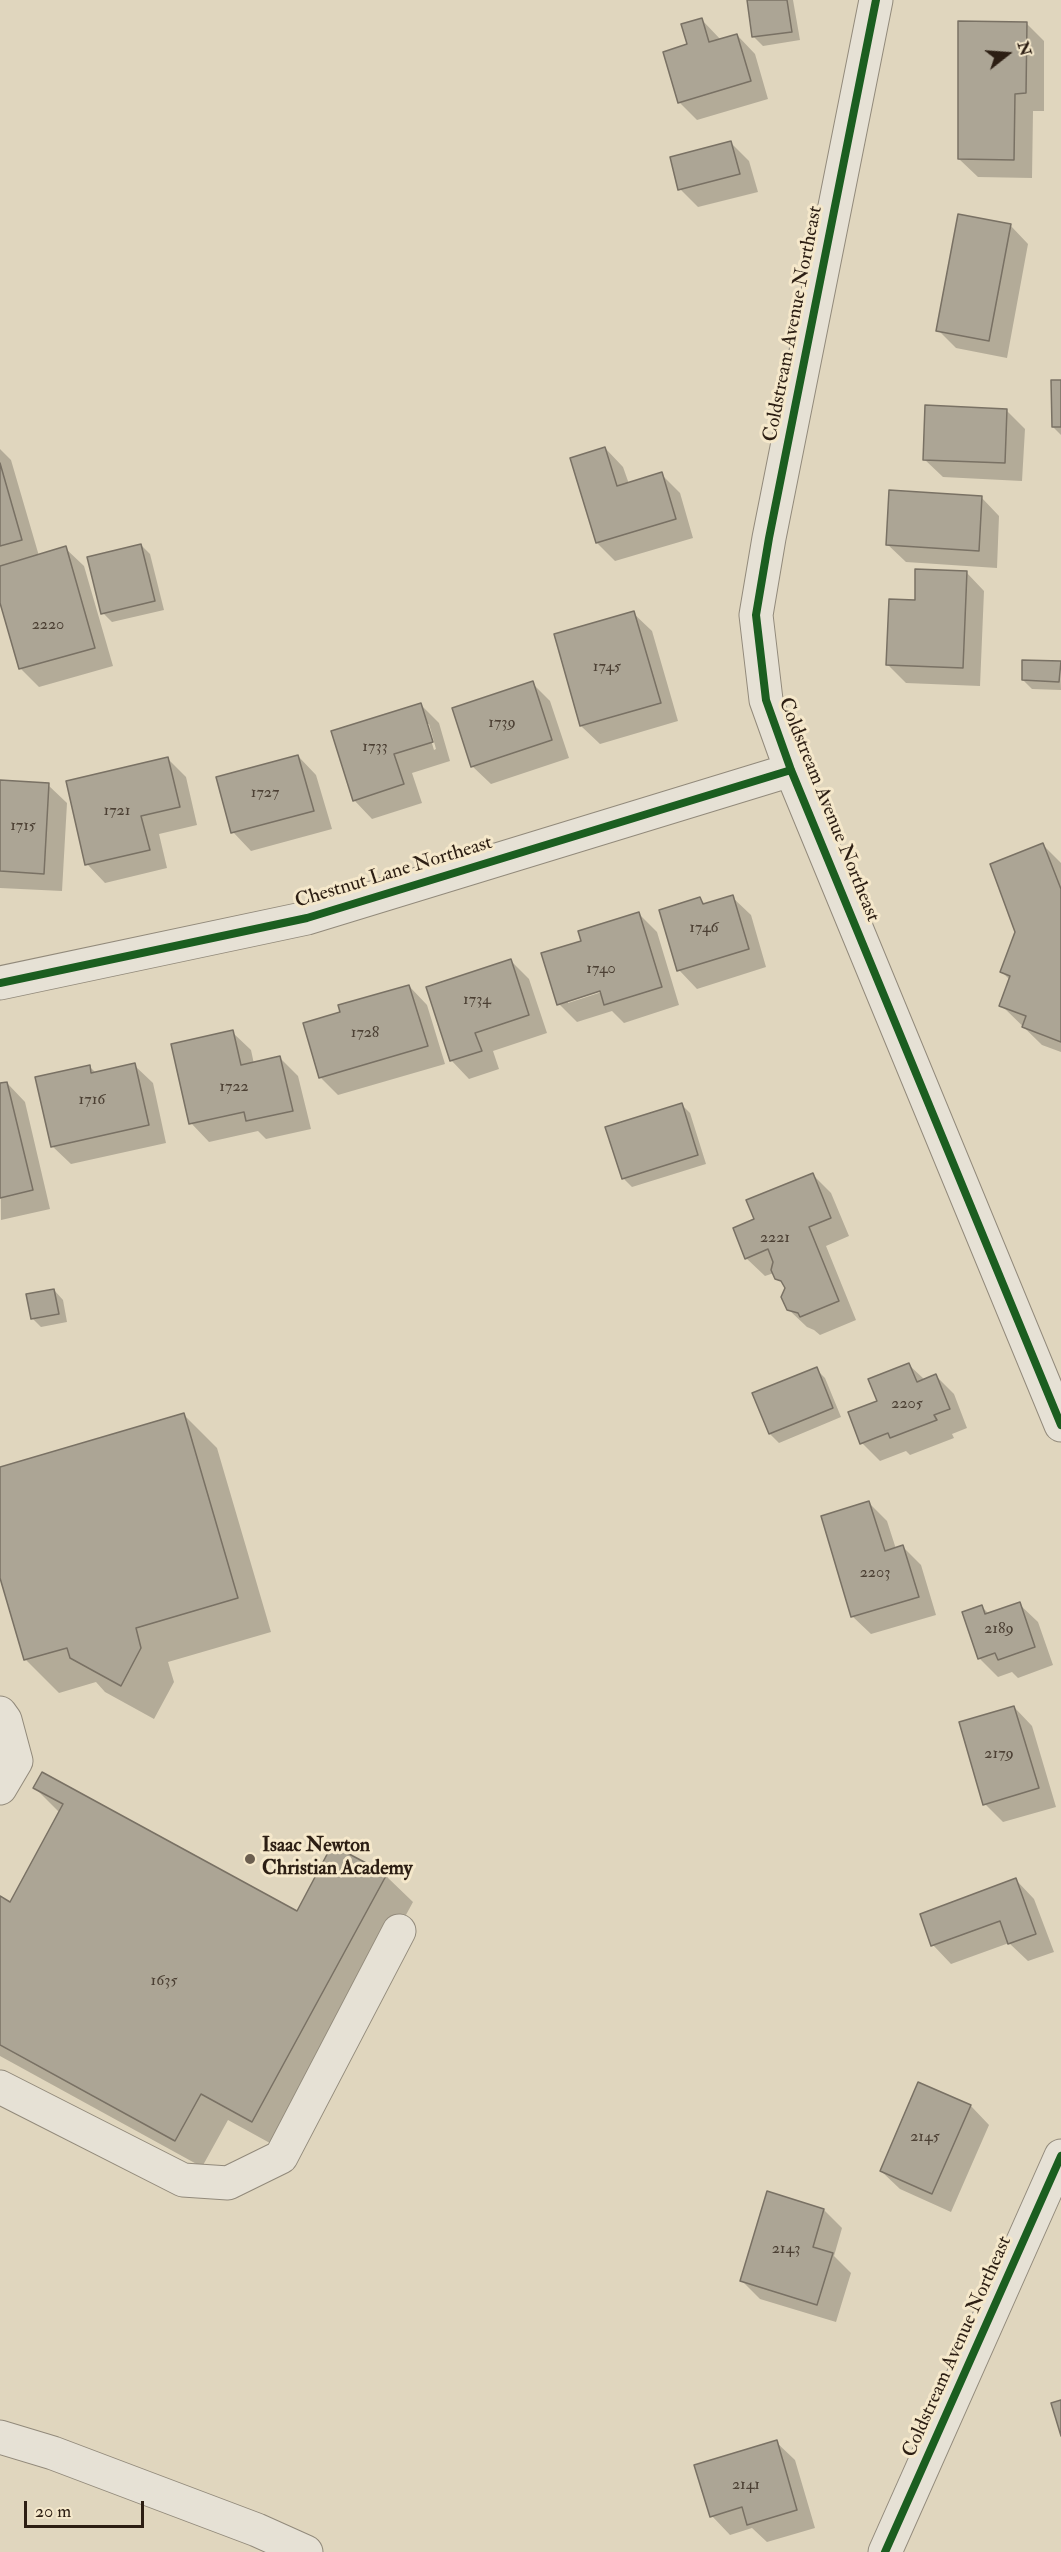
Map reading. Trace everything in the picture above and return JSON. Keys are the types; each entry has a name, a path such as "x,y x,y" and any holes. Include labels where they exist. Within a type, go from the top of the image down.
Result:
{"street":[{"name":"Coldstream Avenue Northeast","path":"876,0 769,538 756,615 766,700 791,770 1061,1425"},
{"name":"Chestnut Lane Northeast","path":"0,983 307,918 791,770"},
{"path":"0,1713 5,1720 16,1761 0,1788"},
{"path":"0,2087 183,2181 228,2183 281,2157 399,1931"},
{"name":"Coldstream Avenue Northeast","path":"885,2552 1061,2156"},
{"path":"0,2437 53,2453 153,2490 257,2530 306,2552"}],"building":[{"path":"747,0 787,0 792,32 752,37"},
{"path":"702,18 709,42 737,34 751,81 678,103 663,52 687,44 681,24"},
{"path":"958,21 1027,22 1026,93 1015,94 1014,160 958,159"},
{"path":"731,141 740,174 678,190 670,157"},
{"path":"958,214 1011,224 989,341 936,331"},
{"path":"1051,380 1061,380 1061,427 1052,427"},
{"path":"925,405 1007,409 1005,463 923,460"},
{"path":"605,447 617,486 662,472 676,519 596,543 570,458"},
{"path":"0,463 22,540 0,546"},
{"path":"889,490 982,496 979,551 886,545"},
{"path":"141,544 155,601 101,614 87,557"},
{"path":"66,546 95,648 19,669 0,603 0,566"},
{"path":"915,569 967,571 963,668 886,665 889,599 915,600"},
{"path":"634,611 661,703 580,726 554,634"},
{"path":"1022,660 1061,661 1059,682 1022,680"},
{"path":"533,681 552,740 471,767 452,708"},
{"path":"421,703 433,742 394,754 404,784 353,801 331,731"},
{"path":"298,755 314,811 231,833 216,777"},
{"path":"168,757 180,807 141,816 150,850 85,865 66,781"},
{"path":"0,780 49,783 44,874 0,871"},
{"path":"1043,843 1061,889 1061,1042 1022,1027 1026,1016 999,1006 1010,976 1000,972 1015,932 990,864"},
{"path":"733,895 749,949 677,971 659,910 700,897 703,904"},
{"path":"639,912 662,987 604,1005 600,991 557,1005 541,953 581,941 578,931"},
{"path":"511,959 529,1015 475,1033 482,1051 450,1061 426,987"},
{"path":"409,985 428,1046 319,1078 303,1023 340,1012 338,1005"},
{"path":"233,1030 241,1065 280,1056 293,1111 246,1121 244,1112 189,1124 171,1044"},
{"path":"135,1063 149,1125 51,1147 35,1077 90,1065 91,1073"},
{"path":"7,1082 33,1190 0,1198 0,1083"},
{"path":"682,1103 698,1155 622,1179 605,1127"},
{"path":"813,1173 831,1218 809,1227 839,1301 800,1317 798,1313 787,1310 781,1297 785,1288 781,1281 775,1279 771,1270 773,1262 768,1249 745,1259 733,1228 754,1219 746,1200"},
{"path":"54,1289 59,1314 31,1319 26,1294"},
{"path":"909,1363 917,1382 936,1374 950,1409 934,1415 937,1420 890,1438 888,1433 860,1444 848,1412 877,1401 868,1379"},
{"path":"817,1367 833,1408 769,1434 752,1393"},
{"path":"184,1413 238,1598 136,1628 141,1648 121,1686 70,1658 67,1648 24,1660 0,1578 0,1467"},
{"path":"869,1501 885,1551 903,1545 919,1597 851,1617 821,1516"},
{"path":"1020,1602 1035,1647 998,1660 995,1653 978,1659 962,1612 982,1605 985,1614"},
{"path":"1014,1706 1039,1788 983,1805 959,1722"},
{"path":"42,1772 297,1911 332,1845 387,1874 252,2122 201,2094 175,2141 0,2045 0,1896 10,1902 63,1804 33,1788"},
{"path":"1016,1878 1036,1934 1008,1944 1000,1921 931,1946 920,1914"},
{"path":"918,2082 971,2105 932,2194 880,2171"},
{"path":"767,2191 824,2209 813,2247 833,2253 817,2305 740,2281"},
{"path":"1061,2400 1061,2436 1051,2403"},
{"path":"777,2440 797,2510 747,2525 742,2507 710,2517 694,2465"}],"cycle path":[{"path":"876,0 769,538 756,615 766,700 791,770 1061,1425"},
{"path":"0,983 307,918 791,770"},
{"path":"885,2552 1061,2156"}],"place":[{"name":"Isaac Newton Christian Academy","path":"250,1859"}]}
